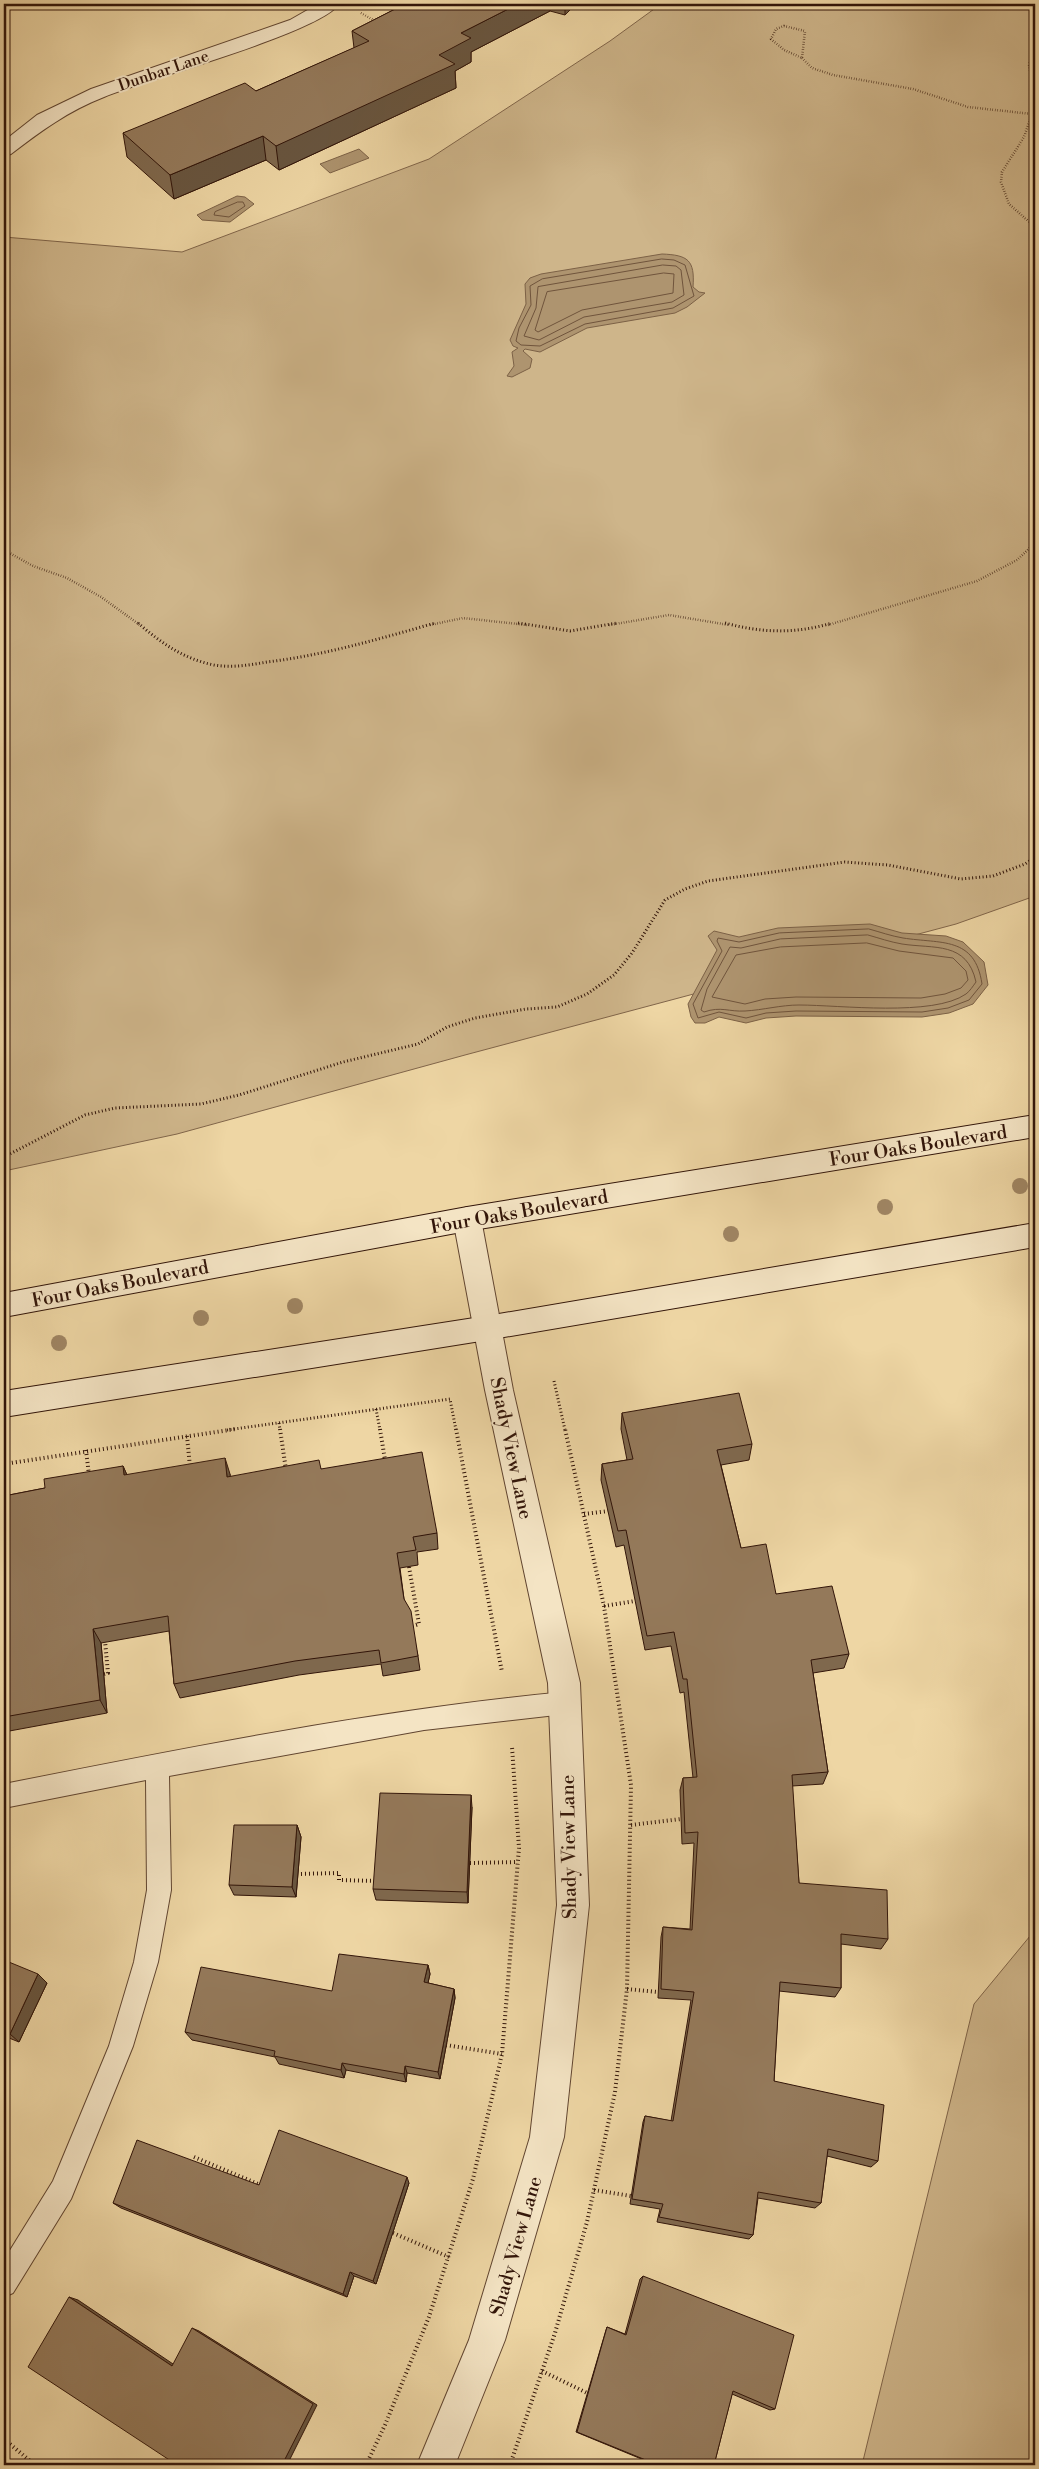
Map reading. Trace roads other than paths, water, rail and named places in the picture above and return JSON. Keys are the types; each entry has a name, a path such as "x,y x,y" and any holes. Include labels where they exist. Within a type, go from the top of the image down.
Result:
{"street":[{"name":"Dunbar Lane","path":"4,150 44,118 97,93 296,24 330,4"},
{"name":"Four Oaks Boulevard","path":"4,1305 467,1219 1035,1126"},
{"name":"Shady View Lane","path":"436,2465 487,2340 547,2137 573,1905 564,1683 487,1328 467,1219"},
{"path":"4,1404 487,1328 1035,1235"}],"lane":[{"path":"4,1796 400,1722 507,1707 565,1703"},
{"path":"4,2284 62,2190 122,2046 146,1962 159,1890 157,1768"}],"water":[{"path":"359,149 369,158 330,173 320,164"},
{"path":"237,196 245,197 254,204 230,222 202,220 197,215"},
{"path":"662,254 678,256 688,261 693,271 693,287 699,292 705,293 687,307 675,313 587,328 540,352 525,349 523,351 532,359 530,368 512,377 507,376 514,366 512,352 518,348 513,346 510,340 526,304 525,284 530,278 541,274"},
{"path":"870,924 902,933 946,936 963,942 984,962 988,985 973,1004 949,1013 922,1017 796,1016 766,1018 746,1023 719,1017 705,1023 695,1023 691,1017 688,1004 717,950 708,936 714,931 739,937 778,928"}]}
